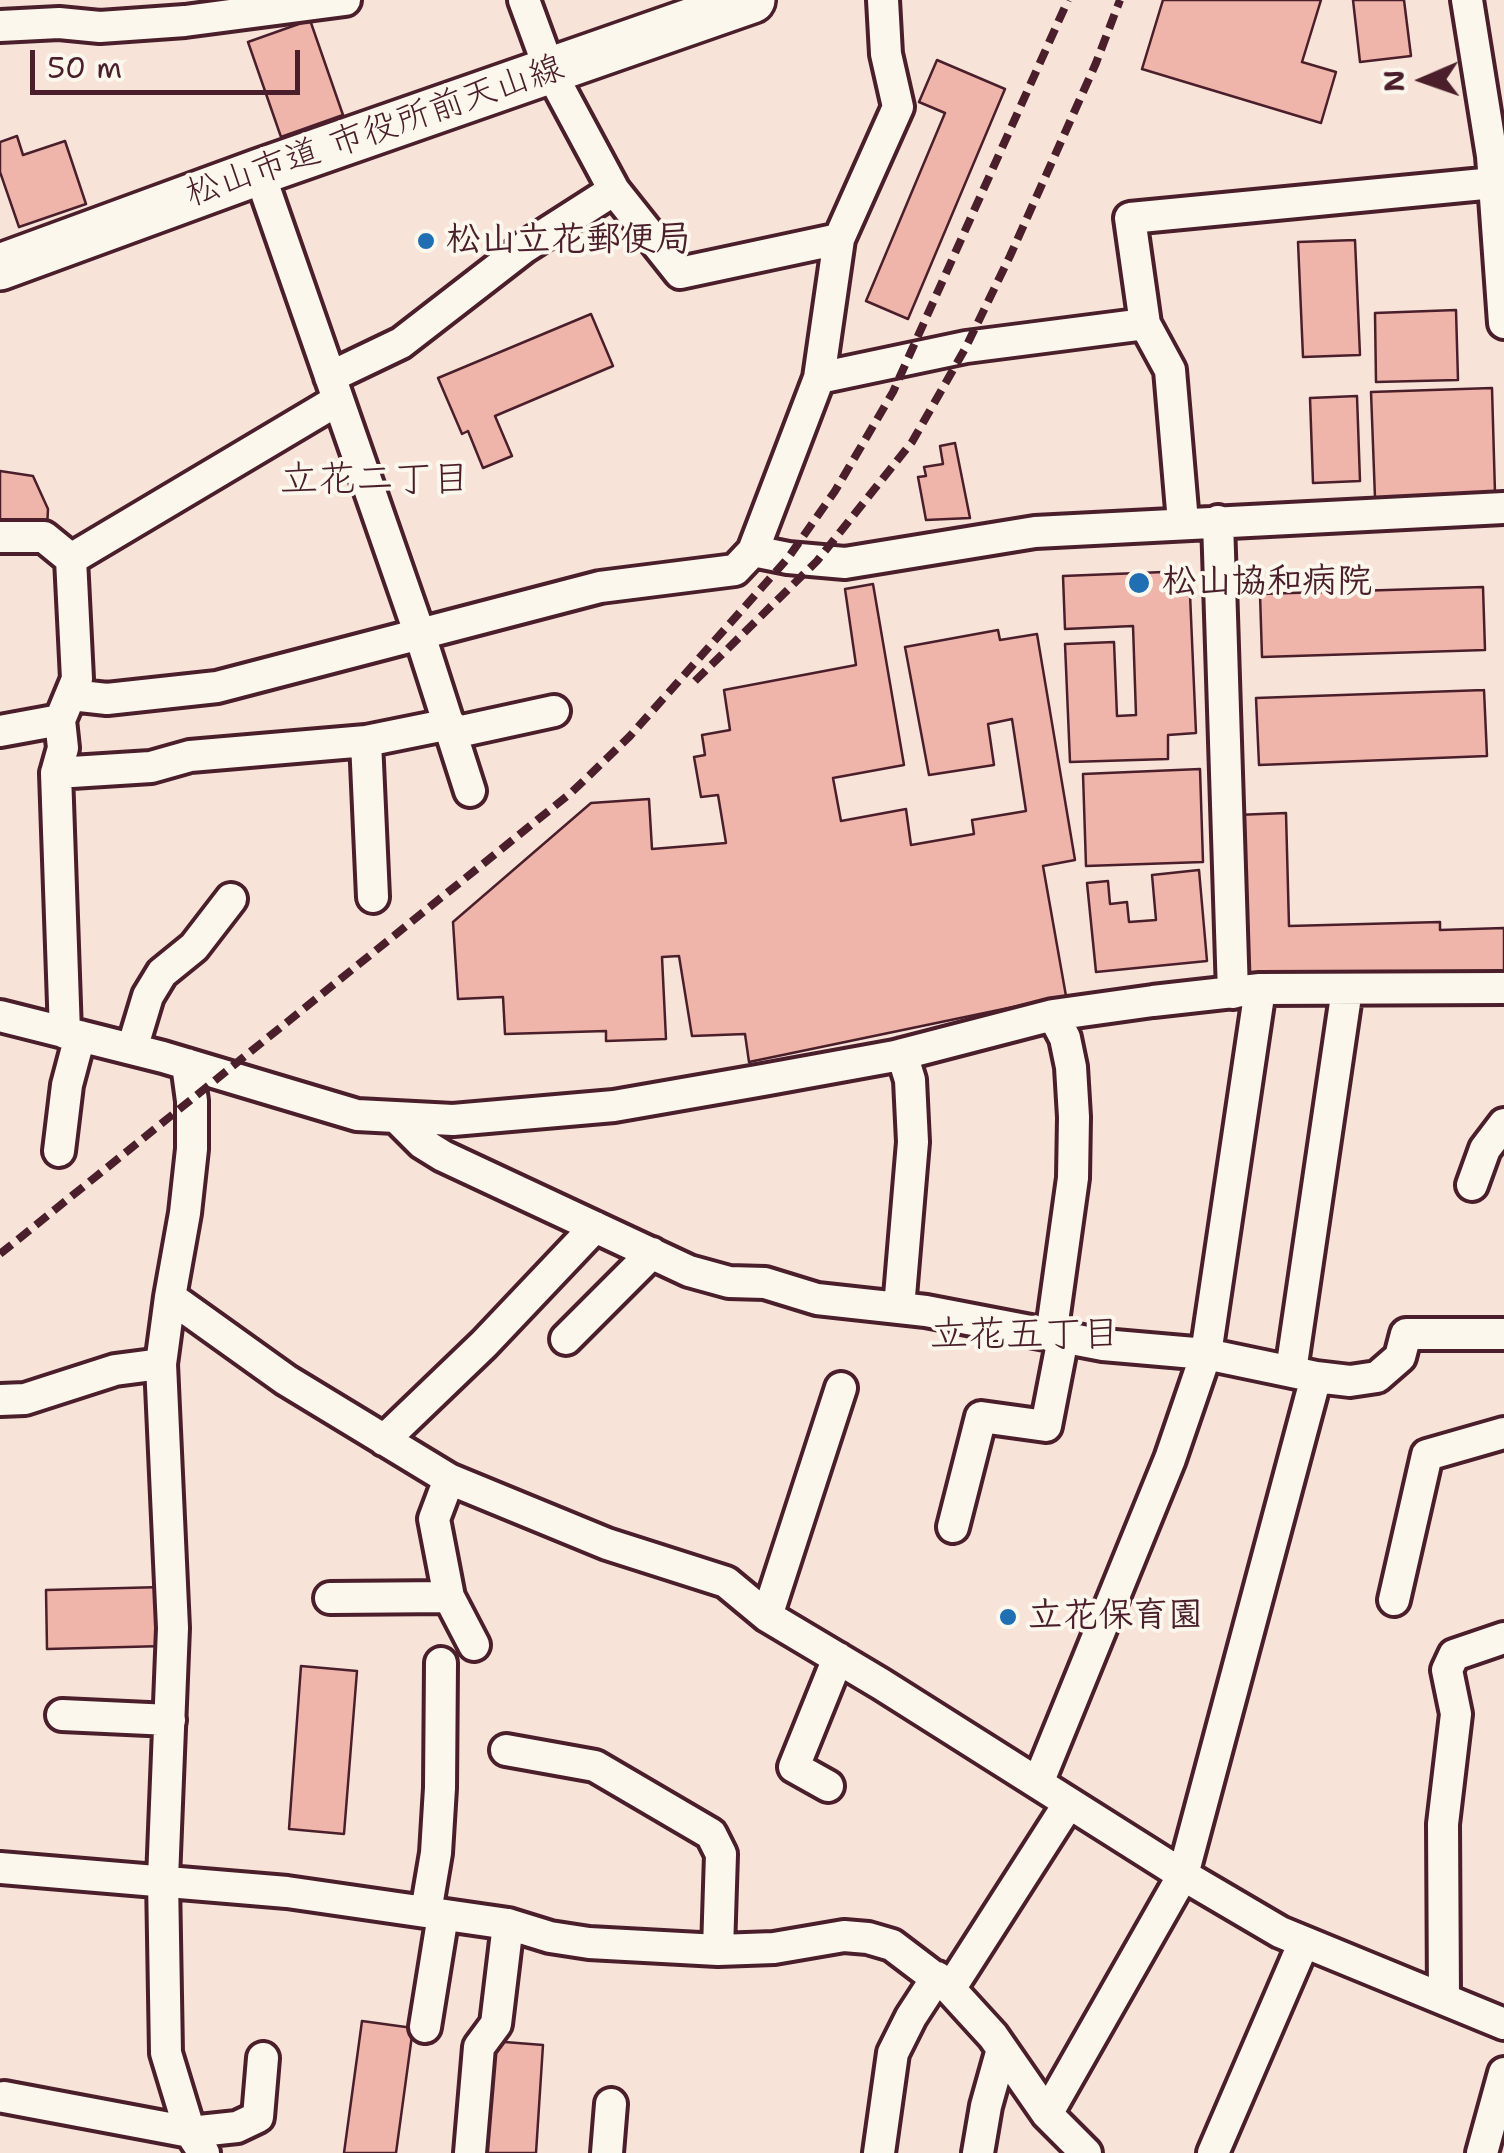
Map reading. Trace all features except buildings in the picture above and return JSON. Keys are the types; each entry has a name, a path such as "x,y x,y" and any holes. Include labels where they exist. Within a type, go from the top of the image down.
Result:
{"street":[{"path":"0,26 59,23 100,27 185,21 345,0"},
{"path":"524,0 550,71 614,190 680,273 839,239"},
{"name":"松山市道 市役所前天山線","path":"0,267 752,0"},
{"path":"0,732 66,708 107,699 218,687 600,587 735,570 754,551 820,378 839,239 898,107 886,54 883,0"},
{"path":"1468,0 1497,166 1504,323"},
{"path":"1183,522 1170,370 1146,324 1130,218 1497,166"},
{"path":"260,172 420,632 470,791"},
{"path":"71,559 401,343 525,247 614,190"},
{"path":"820,378 966,347 1146,324"},
{"path":"754,551 845,563 1035,532 1504,508"},
{"path":"1038,1783 1170,1459 1206,1354 1246,991 1218,521"},
{"path":"0,537 44,537 71,559 78,678 66,708 56,773 73,1034 58,1151"},
{"path":"56,773 151,767 190,756 366,741 554,712"},
{"path":"366,741 374,897"},
{"path":"132,1050 148,996 162,973 194,947 232,899"},
{"path":"0,1016 188,1064 356,1115 453,1120 614,1106 902,1054 1053,1015 1246,991 1504,988"},
{"path":"1047,2114 1184,1875 1304,1374 1347,989"},
{"path":"953,1527 981,1416 1046,1426 1073,1178 1071,1066 1065,1038 1053,1015"},
{"path":"898,1308 912,1142 910,1080 902,1054"},
{"path":"188,1064 192,1149 161,1364 173,1628 163,1879 166,2053 197,2142"},
{"path":"398,1119 422,1143 443,1156 652,1254 729,1282 765,1284 817,1299 898,1308 1057,1337 1206,1354 1350,1381 1377,1377 1400,1357 1406,1334 1504,1334"},
{"path":"1472,1185 1486,1149 1504,1124"},
{"path":"384,1440 484,1344 596,1227"},
{"path":"566,1339 652,1254"},
{"path":"170,1297 286,1380 449,1479 606,1544 726,1582 767,1616 1280,1932 1504,2024"},
{"path":"0,1400 25,1399 116,1370 161,1364"},
{"path":"767,1616 842,1388"},
{"path":"1394,1600 1427,1456 1504,1433"},
{"path":"449,1479 434,1519 450,1597 474,1645"},
{"path":"330,1598 450,1597"},
{"path":"1444,1998 1443,1824 1456,1714 1447,1670 1454,1655 1504,1638"},
{"path":"828,1786 794,1767 838,1658"},
{"path":"425,2027 440,1788 441,1663"},
{"path":"62,1715 170,1720"},
{"path":"506,1750 595,1766 711,1834 721,1854 718,1950"},
{"path":"879,2153 894,2052 911,2017 944,1983 1069,1803"},
{"path":"0,1868 286,1892 508,1924 550,1937 589,1943 718,1950 774,1948 844,1936 868,1938 892,1945 944,1983 1002,2049 1047,2114 1086,2153"},
{"path":"470,2153 479,2047 496,2024 508,1924"},
{"path":"1213,2153 1304,1942"},
{"path":"978,2153 1002,2049"},
{"path":"4,2097 197,2142 258,2117 263,2058"},
{"path":"1482,2153 1504,2073"},
{"path":"607,2153 611,2104"}],"railway":[{"path":"0,1254 572,792 630,736 788,558 835,491 893,392 1068,0"},
{"path":"695,681 817,561 912,442 966,347 1010,256 1120,0"}],"place":[{"name":"松山立花郵便局","path":"426,241"},
{"name":"松山協和病院","path":"1139,583"},
{"name":"立花保育園","path":"1008,1617"}],"district":[{"name":"立花二丁目","path":"375,481"},
{"name":"立花五丁目","path":"1025,1336"}]}
